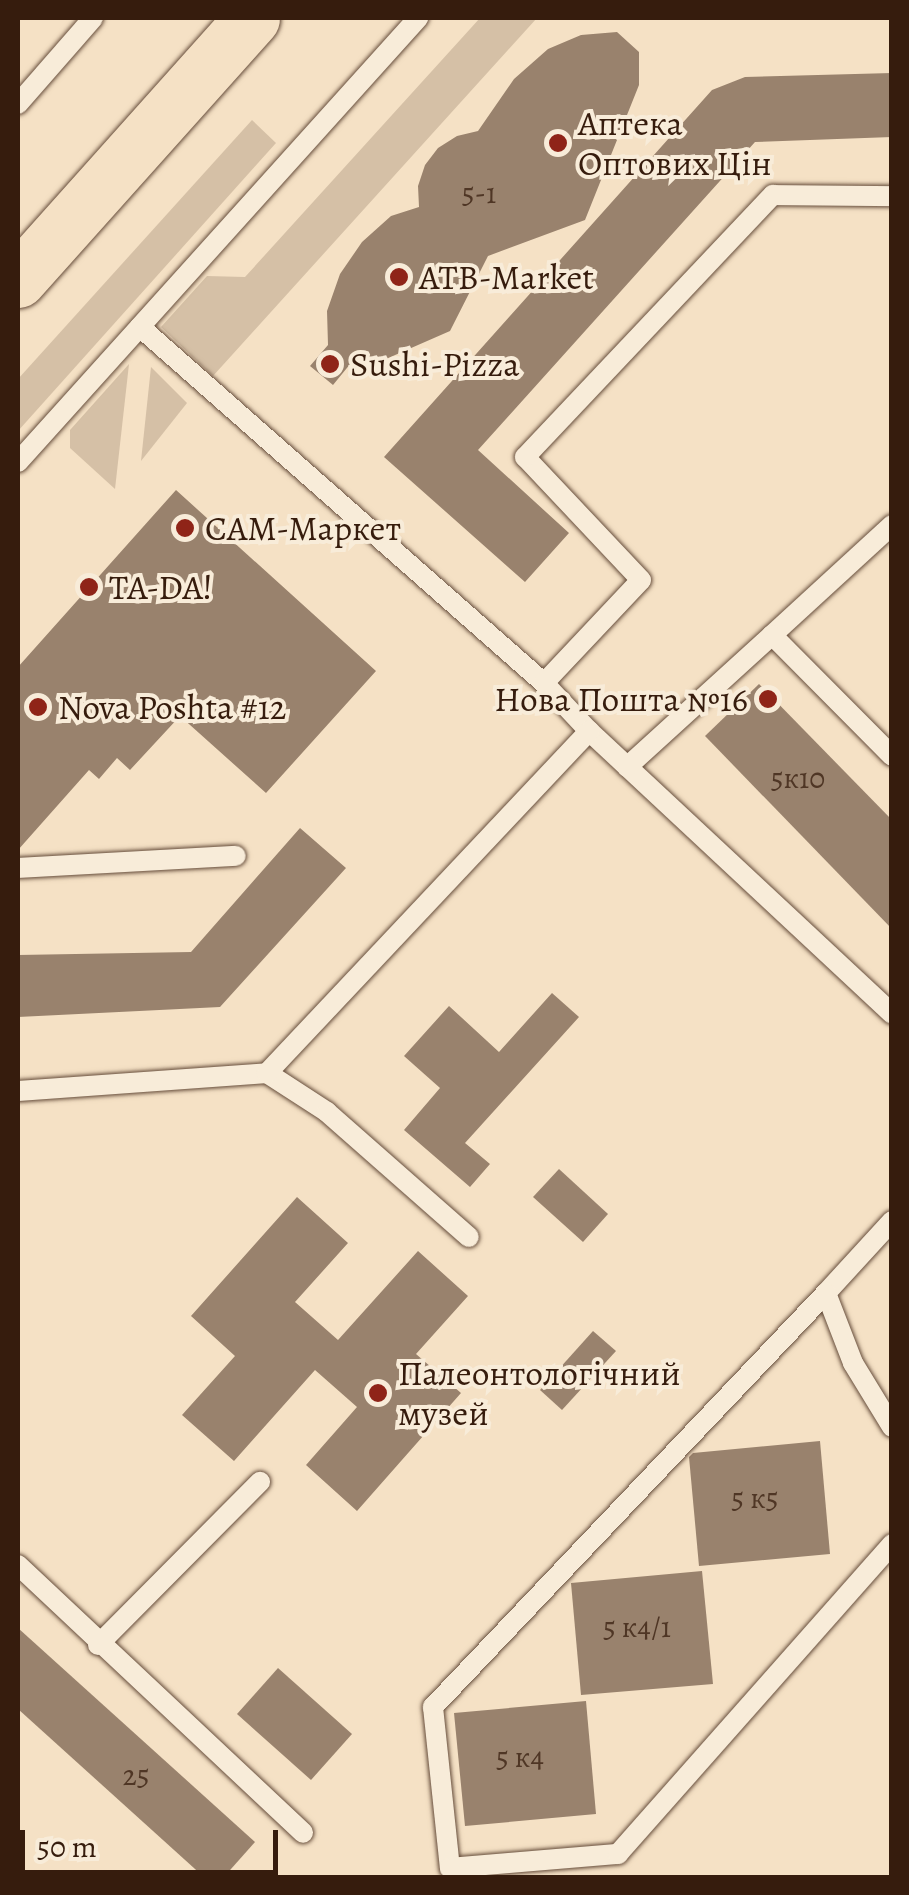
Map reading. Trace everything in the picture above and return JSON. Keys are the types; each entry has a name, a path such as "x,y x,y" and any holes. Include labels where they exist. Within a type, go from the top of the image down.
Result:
{"main road":[{"path":"18,280 252,18"}],"lane":[{"path":"18,104 93,18"},
{"path":"18,462 418,18"},
{"path":"544,683 642,580 526,457 773,195 892,196"},
{"path":"140,327 544,683 589,731 892,1014"},
{"path":"627,767 892,525"},
{"path":"772,636 778,608"},
{"path":"772,636 892,756"},
{"path":"267,1074 589,731"},
{"path":"18,868 236,856"},
{"path":"18,1091 267,1074 327,1112 469,1236"},
{"path":"892,1221 433,1707 450,1868 618,1854 892,1544"},
{"path":"826,1293 854,1362 892,1427"},
{"path":"98,1645 260,1482"},
{"path":"18,1565 98,1645 304,1833"}],"shaded area":[{"path":"480,18 537,18 213,376 161,327 207,276 245,277"},
{"path":"252,120 276,143 18,431 18,379"},
{"path":"129,364 115,489 70,448 70,430"},
{"path":"151,367 187,403 141,461"}],"building":[{"path":"617,32 639,52 639,85 585,220 488,256 450,331 386,359 351,363 333,385 310,366 328,345 327,311 340,274 362,242 391,216 419,207 418,186 425,165 438,148 457,136 478,131 514,79 548,49 581,35"},
{"path":"892,73 892,137 755,142 478,450 569,533 525,582 384,457 712,90 745,77"},
{"path":"176,490 376,671 266,793 180,716 130,770 117,758 99,779 89,770 18,850 18,667"},
{"path":"759,684 892,820 892,929 705,736"},
{"path":"300,828 346,868 220,1007 18,1017 18,955 191,952"},
{"path":"552,993 579,1017 465,1143 490,1164 470,1187 404,1130 440,1088 404,1056 449,1006 499,1052"},
{"path":"559,1169 608,1214 583,1242 533,1197"},
{"path":"297,1197 348,1243 295,1302 338,1340 418,1251 468,1296 416,1354 461,1393 357,1511 306,1465 357,1407 315,1370 234,1461 182,1415 235,1356 191,1316"},
{"path":"593,1331 616,1351 562,1410 540,1390"},
{"path":"820,1441 830,1554 699,1566 689,1457 693,1453"},
{"path":"702,1571 713,1684 581,1695 571,1583"},
{"path":"18,1628 255,1842 223,1878 205,1878 18,1709"},
{"path":"278,1668 352,1734 311,1780 237,1714"},
{"path":"586,1701 596,1814 465,1826 454,1713"}],"place":[{"name":"Аптека Оптових Цін","path":"558,143"},
{"name":"ATB-Market","path":"399,277"},
{"name":"Sushi-Pizza","path":"330,364"},
{"name":"САМ-Маркет","path":"185,528"},
{"name":"TA-DA!","path":"89,587"},
{"name":"Нова Пошта №16","path":"768,699"},
{"name":"Nova Poshta #12","path":"38,707"},
{"name":"Палеонтологічний музей","path":"378,1393"}]}
